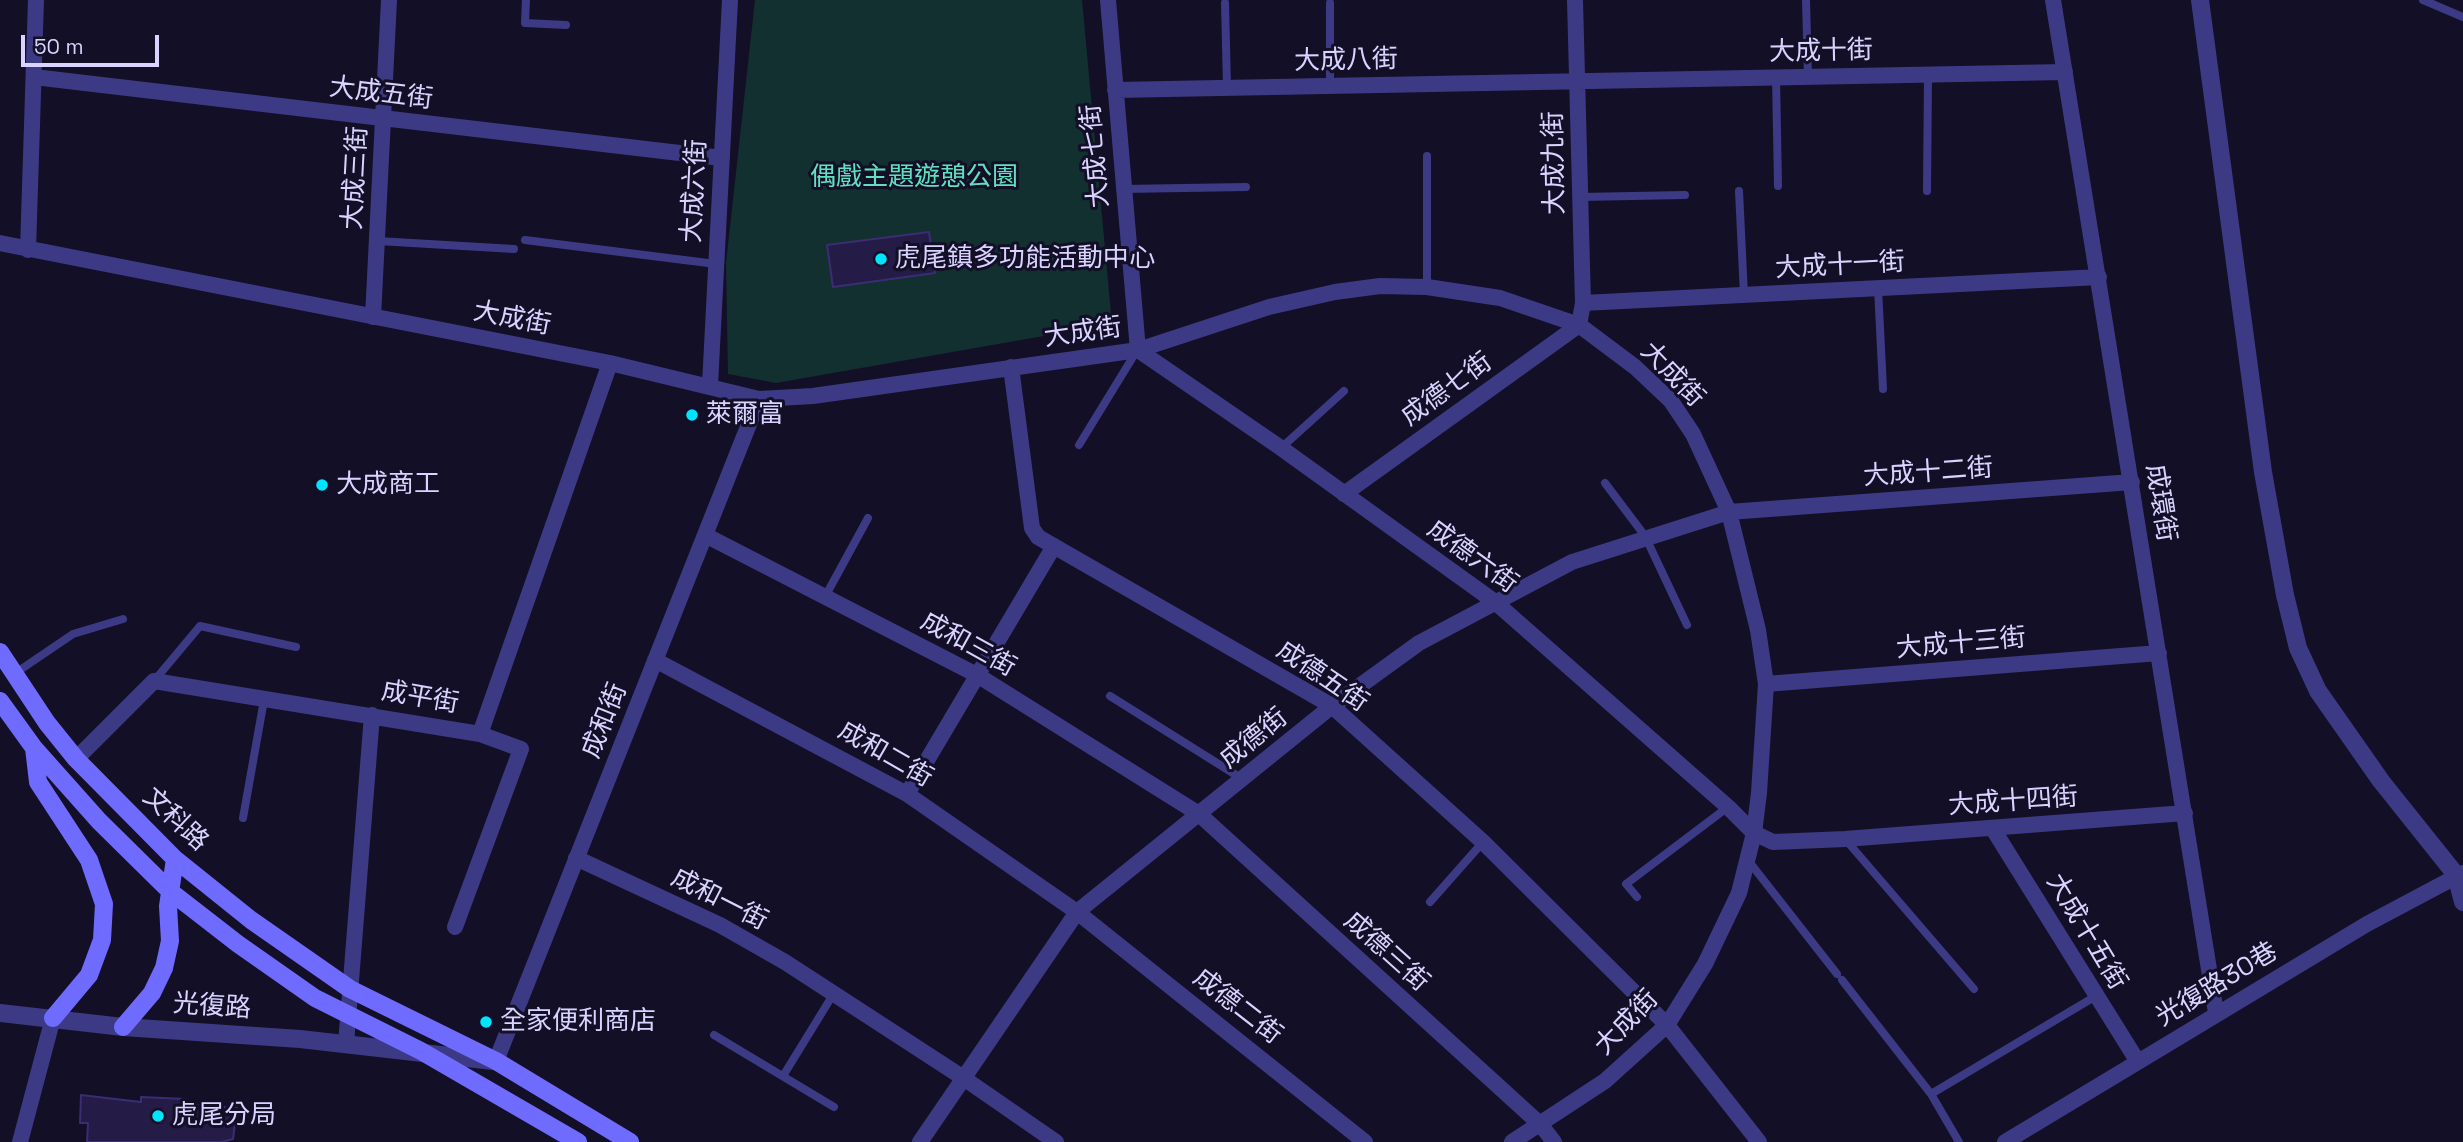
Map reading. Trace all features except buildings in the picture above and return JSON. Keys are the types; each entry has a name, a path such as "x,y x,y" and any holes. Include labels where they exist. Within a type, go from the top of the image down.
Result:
{"main road":[{"name":"文科路","path":"0,653 76,759 176,859 251,920 351,989 496,1061"},
{"name":"文科路","path":"0,701 34,748 99,821 171,892 305,991 421,1051"},
{"path":"34,748 38,782 89,860 104,904 102,940 89,975 53,1018"},
{"path":"123,1027 152,993 164,968 170,941 171,892 176,859"},
{"name":"光復路","path":"421,1051 579,1142"},
{"name":"光復路","path":"496,1061 630,1142"}],"street":[{"path":"28,250 36,0"},
{"name":"大成三街","path":"373,317 389,0"},
{"name":"大成六街","path":"710,385 730,0"},
{"name":"大成七街","path":"1108,0 1138,350"},
{"name":"大成九街","path":"1574,0 1583,303 1579,325"},
{"name":"成環街","path":"2053,0 2216,1013"},
{"path":"2200,0 2263,472 2285,595 2298,648 2318,691 2381,781 2459,874 2463,902"},
{"name":"大成十街","path":"1577,81 2065,72"},
{"name":"大成五街","path":"34,77 722,158"},
{"name":"大成八街","path":"1115,90 1577,81"},
{"name":"大成街","path":"0,243 610,363 710,385 759,399 813,396 1138,350 1269,307 1335,292 1380,286 1427,287 1500,298 1579,325 1635,367 1671,401 1693,434 1729,512 1756,618 1766,684 1754,834 1739,893 1705,964 1667,1025 1605,1081 1512,1142"},
{"name":"大成十一街","path":"1583,303 2099,277"},
{"name":"成德七街","path":"1344,494 1579,325"},
{"name":"成德六街","path":"1138,350 1281,448 1495,602 1728,807 1754,834"},
{"name":"成平街","path":"154,681 480,734 610,363"},
{"name":"成德五街","path":"1011,367 1032,528 1038,537 1332,706 1483,842 1667,1025 1759,1142"},
{"name":"成和街","path":"496,1061 759,399"},
{"name":"大成十二街","path":"1729,512 2132,482"},
{"name":"成德街","path":"920,1142 1077,912 1244,780 1332,706 1419,643 1572,562 1645,536 1729,512"},
{"name":"成和三街","path":"705,534 977,675 1199,814"},
{"path":"908,794 1054,546"},
{"name":"大成十三街","path":"1766,684 2159,653"},
{"name":"成和二街","path":"655,660 908,794 1077,912"},
{"path":"76,759 154,681"},
{"path":"346,1044 372,715"},
{"path":"455,927 521,749 480,734"},
{"name":"大成十四街","path":"1754,834 1773,842 1844,839 2185,813"},
{"name":"成德三街","path":"1199,814 1541,1125 1554,1142"},
{"name":"大成十五街","path":"1993,829 2138,1062"},
{"name":"成和一街","path":"576,858 720,925 834,993 1056,1142"},
{"name":"光復路30巷","path":"2005,1142 2216,1013 2459,874"},
{"name":"成德二街","path":"1077,912 1365,1142"},
{"name":"光復路","path":"0,1013 123,1027 421,1051 496,1061"},
{"path":"20,1142 53,1018"}],"lane":[{"path":"526,0 525,23 566,25"},
{"path":"1806,0 1808,77"},
{"path":"2423,0 2463,17"},
{"path":"1226,3 1227,88"},
{"path":"1330,3 1330,86"},
{"path":"1927,191 1928,74"},
{"path":"1776,77 1778,186"},
{"path":"1427,156 1427,287"},
{"path":"1123,188 1247,187"},
{"path":"1739,191 1744,295"},
{"path":"1580,197 1685,195"},
{"path":"525,240 716,264"},
{"path":"378,241 514,249"},
{"path":"1878,288 1883,389"},
{"path":"1079,445 1138,350"},
{"path":"1281,448 1344,391"},
{"path":"1605,483 1645,536 1686,625"},
{"path":"826,595 868,518"},
{"path":"14,674 73,635 122,619"},
{"path":"154,681 200,626 296,647"},
{"path":"1110,696 1244,780"},
{"path":"243,818 264,700"},
{"path":"1637,897 1626,884 1728,807"},
{"path":"1844,839 1975,989"},
{"path":"1430,902 1483,842"},
{"path":"1747,859 1931,1094 1959,1142"},
{"path":"783,1076 834,993"},
{"path":"1931,1094 2096,996"},
{"path":"713,1035 834,1107"}],"green space":[{"name":"偶戲主題遊憩公園","path":"755,0 1082,0 1112,324 776,383 728,374 726,263"}],"place":[{"name":"虎尾鎮多功能活動中心","path":"881,259"},
{"name":"萊爾富","path":"692,415"},
{"name":"大成商工","path":"322,485"},
{"name":"全家便利商店","path":"486,1022"},
{"name":"虎尾分局","path":"158,1116"}]}
